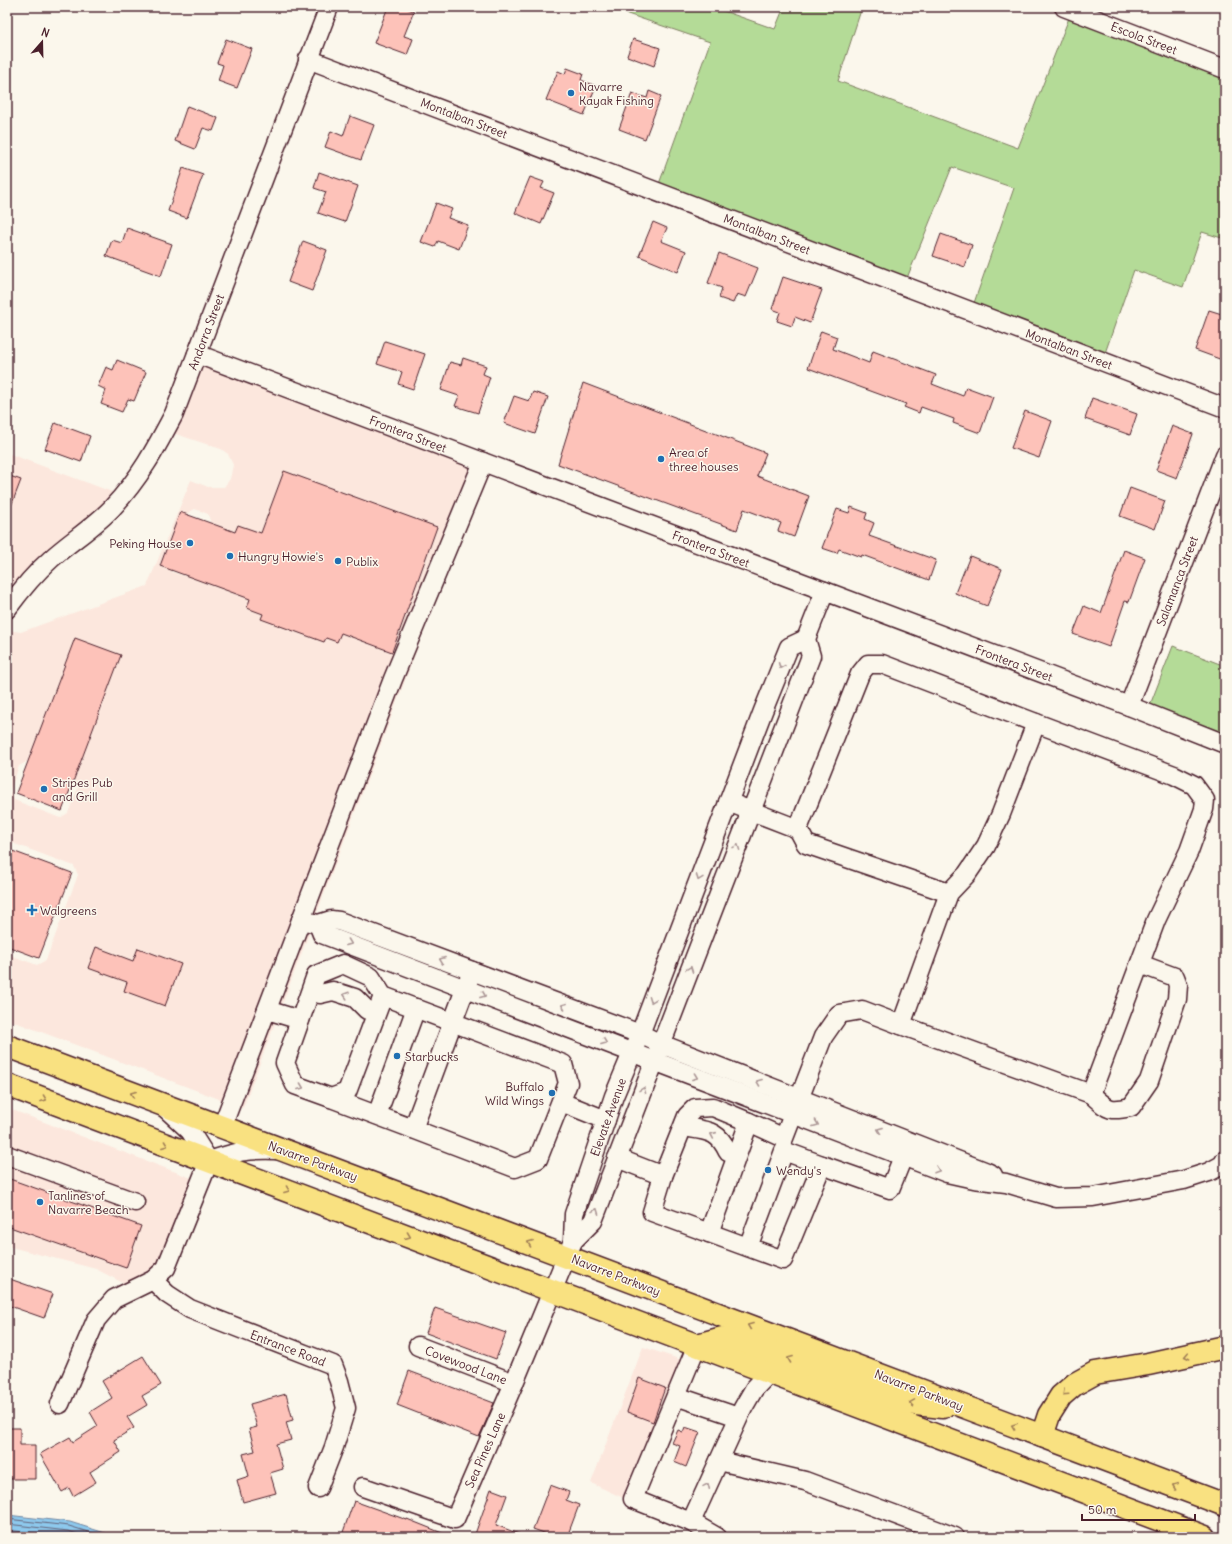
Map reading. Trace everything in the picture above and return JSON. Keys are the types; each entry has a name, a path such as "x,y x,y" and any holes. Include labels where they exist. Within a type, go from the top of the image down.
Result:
{"highway":[{"name":"Navarre Parkway","path":"7,1046 285,1150 569,1249 978,1412 1225,1505"},
{"path":"7,1085 1205,1537"},
{"path":"697,1345 722,1338 737,1340 754,1345 906,1403 978,1412"},
{"path":"1042,1436 1049,1415 1061,1396 1075,1384 1095,1373 1148,1364 1225,1347"}],"street":[{"name":"Andorra Street","path":"7,609 26,583 111,509 136,480 152,456 174,414 329,7"},
{"name":"Escola Street","path":"1064,7 1225,69"},
{"name":"Montalban Street","path":"308,59 1225,408"},
{"name":"Frontera Street","path":"197,354 1129,706 1225,744"},
{"name":"Salamanca Street","path":"1129,706 1225,455"},
{"path":"222,1127 267,1010 310,922 393,679 483,462"},
{"path":"552,1290 569,1249 593,1221 811,656 806,639 824,591"},
{"name":"Elevate Avenue","path":"569,1249 574,1214 606,1120 763,711 789,647 806,639"},
{"path":"798,829 860,674 868,664 882,664 1174,775 1194,785 1205,800 1204,809 1189,851 1156,920 1091,1094"},
{"path":"901,1025 949,893 967,874 986,846 1036,723"},
{"path":"728,802 798,829 806,844 949,893"},
{"path":"310,922 331,920 339,921 472,971 642,1027 661,1044 799,1098 906,1149 946,1173 974,1179 1006,1183 1056,1198 1093,1197 1184,1180 1209,1172 1222,1165 1225,1160"},
{"path":"310,922 322,934 793,1115 906,1149"},
{"path":"343,964 371,977 383,996 453,1022 562,1064 568,1083 538,1159 515,1168 295,1085 284,1063 316,975 343,964"},
{"path":"748,1247 799,1098 823,1037 839,1014 862,1010 1091,1094 1108,1109 1117,1110 1131,1107 1149,1080 1177,999 1178,985 1175,977 1140,964"},
{"path":"413,1129 472,971"},
{"path":"284,1063 298,1051 324,984 342,974 370,989 364,1025 368,1037"},
{"path":"331,1098 347,1092 383,996"},
{"path":"377,1115 416,1008"},
{"path":"267,1010 300,1020"},
{"path":"561,1102 606,1120"},
{"path":"160,1104 190,1131 209,1161"},
{"path":"822,1165 783,1260 652,1212 663,1176 687,1116 695,1108 713,1107 749,1122 784,1145 822,1165 890,1189 906,1149"},
{"path":"663,1176 674,1166 695,1119 702,1115 710,1115 723,1120 731,1128 735,1137 734,1145 728,1152 722,1176 724,1192"},
{"path":"710,1233 749,1122"},
{"path":"60,1404 96,1320 114,1299 153,1280 166,1268 209,1161 234,1152 254,1150 285,1150"},
{"path":"7,1156 135,1202"},
{"path":"617,1158 663,1176"},
{"name":"Entrance Road","path":"153,1280 167,1294 190,1309 333,1365 346,1408 334,1447 318,1488"},
{"name":"Sea Pines Lane","path":"363,1487 455,1519 514,1383 552,1290"},
{"path":"697,1345 633,1499 691,1522 717,1537"},
{"name":"Covewood Lane","path":"418,1346 514,1383"},
{"path":"691,1522 738,1417 754,1389 770,1372"},
{"path":"676,1396 738,1417"},
{"path":"719,1460 804,1481 954,1537"}],"shaded area":[{"path":"201,365 484,472 243,1108 7,1019 7,954 37,965 46,960 78,875 74,866 7,841 7,630 21,632 147,586 191,480 208,487 224,487 230,479 233,465 228,454 221,449 173,433","holes":["195,509 208,514 211,524 194,572 185,576 172,572 169,562 186,514","28,761 74,779 78,788 68,813 60,818 14,800 10,791 19,766"]},
{"path":"7,453 115,493 7,596"},
{"path":"7,1108 194,1179 158,1265 149,1273 125,1284 96,1269 7,1246"},
{"path":"643,1347 694,1364 634,1503 591,1483"}],"green space":[{"path":"607,7 712,7 775,29 784,7 862,7 838,81 1018,148 1069,18 1225,79 1225,239 1202,232 1183,287 1134,270 1105,353 974,303 1014,188 952,167 907,278 659,184 710,42"},
{"path":"1173,646 1225,666 1225,735 1150,705"}],"water":[{"path":"7,1515 70,1522 118,1537 7,1537"}],"building":[{"path":"388,7 403,7 414,11 404,36 413,39 407,55 374,43"},
{"path":"226,39 252,49 237,88 218,81 223,65 217,63"},
{"path":"633,39 660,48 654,66 627,56"},
{"name":"Navarre Kayak Fishing","path":"567,68 583,74 581,80 596,86 584,115 546,100 558,71 565,74"},
{"path":"649,91 661,96 645,139 619,129 632,93 647,98"},
{"path":"187,106 218,118 213,131 203,128 195,149 175,141"},
{"path":"350,116 374,125 361,160 325,147 331,131 343,136"},
{"path":"183,168 203,175 187,218 168,211"},
{"path":"319,172 358,186 345,222 318,213 326,192 314,188"},
{"path":"530,177 544,182 541,188 554,193 541,224 515,213"},
{"path":"436,203 452,209 448,218 468,225 459,249 438,241 435,247 421,242"},
{"path":"653,222 667,228 661,241 686,251 678,272 639,256"},
{"path":"127,228 172,244 161,276 106,256 112,240 122,243"},
{"path":"941,234 972,245 965,267 933,256"},
{"path":"303,241 327,250 312,291 288,282"},
{"path":"719,253 758,268 746,297 737,294 733,303 719,298 722,288 708,283"},
{"path":"783,277 822,290 810,323 795,317 792,326 777,321 780,312 772,309"},
{"path":"1209,310 1225,315 1225,335 1222,345 1225,346 1225,361 1195,350"},
{"path":"821,331 837,337 833,349 869,363 873,351 936,375 932,384 963,396 966,387 993,397 980,433 953,423 954,419 921,407 919,413 904,407 906,404 808,368"},
{"path":"385,341 425,354 413,389 398,384 402,372 377,364"},
{"path":"463,358 486,366 483,374 490,377 478,413 455,406 459,396 441,390 450,362 461,365"},
{"path":"117,360 146,372 134,401 128,399 122,412 101,404 106,390 98,386 106,367 113,370"},
{"name":"Area of three houses","path":"583,383 766,453 757,476 809,496 794,537 778,531 781,523 744,509 737,530 558,464"},
{"path":"533,392 548,397 535,434 504,423 514,396 529,401"},
{"path":"1092,398 1137,414 1130,435 1085,419"},
{"path":"1025,411 1052,421 1039,458 1011,448"},
{"path":"55,423 90,436 81,462 45,449"},
{"path":"1172,426 1193,434 1177,478 1156,470"},
{"name":"Publix","path":"284,471 437,527 392,652 341,633 337,642 326,638 324,642 261,619 263,614 247,608 250,599 160,566 180,512 235,532 238,525 261,533"},
{"path":"7,475 21,480 8,514 7,513"},
{"path":"1130,488 1165,501 1155,529 1120,516"},
{"path":"851,507 867,513 865,519 874,523 869,536 936,560 929,580 862,555 861,557 839,549 837,553 822,548 837,509 849,513"},
{"path":"1124,550 1145,558 1129,602 1125,601 1109,647 1073,634 1084,606 1101,613"},
{"path":"970,556 1002,569 987,606 955,593"},
{"path":"75,638 121,655 62,811 16,793"},
{"name":"Walgreens","path":"7,849 72,873 39,958 7,946"},
{"path":"96,947 133,961 138,948 181,964 165,1006 124,991 127,982 88,968"},
{"name":"Tanlines of Navarre Beach","path":"7,1178 141,1226 126,1268 7,1226"},
{"path":"7,1278 53,1294 44,1318 7,1305"},
{"path":"435,1308 506,1333 496,1359 426,1333"},
{"path":"143,1356 161,1385 142,1396 147,1405 127,1417 134,1428 114,1440 121,1452 90,1472 96,1482 73,1496 69,1488 62,1492 40,1454 70,1437 73,1442 98,1426 90,1412 112,1398 102,1381"},
{"path":"409,1371 494,1403 479,1437 397,1405"},
{"path":"639,1378 665,1388 653,1422 627,1412"},
{"path":"286,1394 293,1420 286,1422 291,1440 276,1444 283,1469 270,1473 276,1493 243,1502 237,1480 249,1476 243,1454 255,1451 249,1429 257,1427 250,1404"},
{"path":"685,1427 700,1432 686,1467 674,1462 680,1446 672,1443 678,1430 683,1432"},
{"path":"7,1428 20,1428 20,1445 35,1445 35,1479 7,1479"},
{"path":"550,1485 569,1492 566,1500 579,1505 567,1537 555,1537 533,1529"},
{"path":"491,1489 507,1495 496,1525 524,1537 474,1537"},
{"path":"354,1501 407,1519 452,1537 349,1537 342,1535"}],"place":[{"name":"Navarre Kayak Fishing","path":"571,93"},
{"name":"Area of three houses","path":"661,459"},
{"name":"Peking House","path":"190,543"},
{"name":"Hungry Howie's","path":"230,556"},
{"name":"Publix","path":"338,561"},
{"name":"Stripes Pub and Grill","path":"44,789"},
{"name":"Walgreens","path":"32,910"},
{"name":"Starbucks","path":"397,1056"},
{"name":"Buffalo Wild Wings","path":"552,1093"},
{"name":"Wendy's","path":"768,1170"},
{"name":"Tanlines of Navarre Beach","path":"40,1202"}]}
